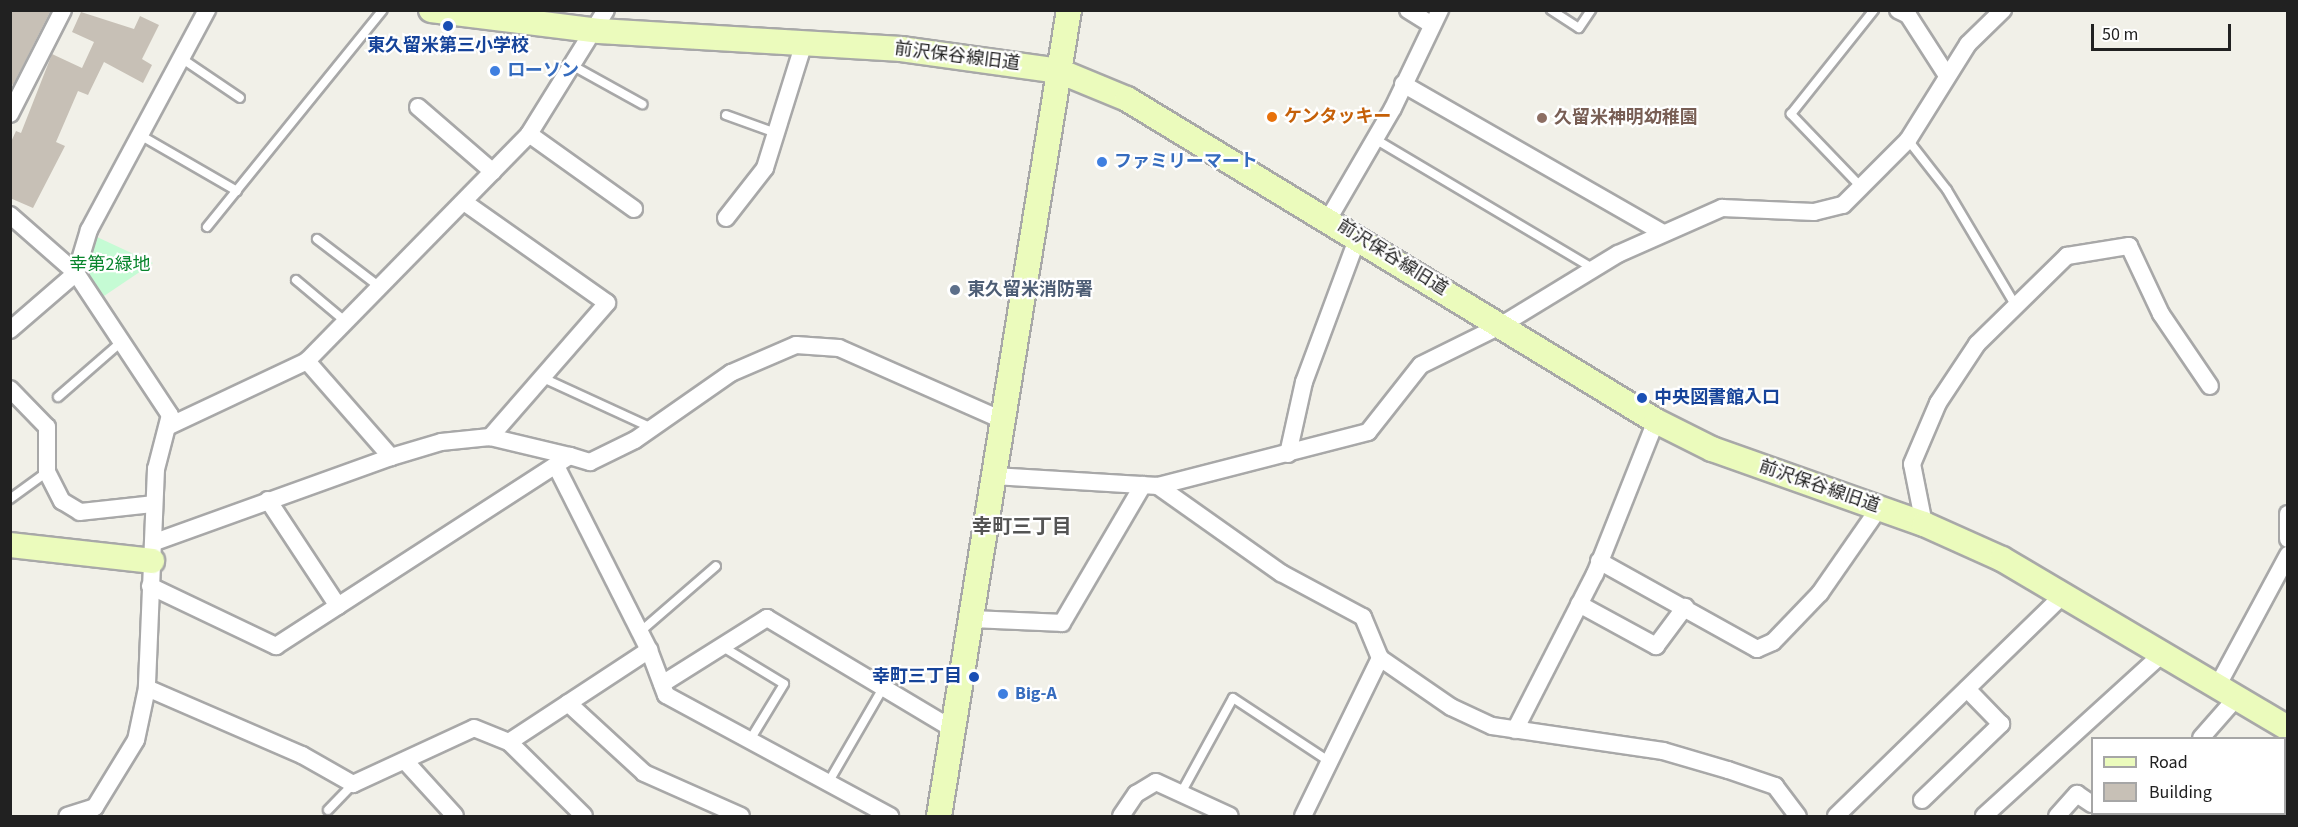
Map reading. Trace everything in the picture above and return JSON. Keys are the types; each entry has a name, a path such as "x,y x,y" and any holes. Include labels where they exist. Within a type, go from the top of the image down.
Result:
{"street":[{"path":"10,114 63,10"},
{"path":"10,330 76,273 88,230 207,10"},
{"name":"前沢保谷線旧道","path":"431,10 602,21 804,43 998,59 1059,71 1127,99 1329,218 1656,421 1712,449 1924,524 2064,594 2288,728"},
{"path":"939,816 974,619 1002,420 1069,10"},
{"path":"1329,218 1375,139 1435,17 1408,10"},
{"path":"994,476 1151,485 1288,454 1368,432 1421,365 1500,326 1592,268 1663,233 1722,208 1814,212 1843,205 1908,140 1946,74 2003,10"},
{"path":"1906,12 1946,74"},
{"path":"67,816 99,812 136,740 147,688 154,504 161,437 169,426 307,361 381,288 529,134 575,67 602,21"},
{"path":"726,218 765,168 804,43"},
{"path":"1403,84 1663,233"},
{"path":"418,107 493,172"},
{"path":"529,134 634,209"},
{"path":"464,202 607,303 490,437"},
{"path":"10,214 76,273 166,406 169,426"},
{"path":"1288,454 1304,382 1358,237"},
{"path":"1924,524 1912,464 1938,403 1977,344 2014,303 2067,256 2129,246 2161,314 2210,386"},
{"path":"10,545 154,551 268,500 441,442 490,437 563,461 590,462 652,428 731,373 796,345 839,348 1002,420"},
{"path":"307,361 391,457"},
{"path":"10,389 46,427 47,472 62,501 80,512 154,504"},
{"path":"1515,730 1599,561 1656,421"},
{"path":"150,586 276,646 563,461"},
{"path":"563,461 649,650 666,695 890,816"},
{"path":"974,619 1062,623 1151,485"},
{"path":"1151,485 1281,573 1363,617 1380,658 1451,707 1515,730 1664,751 1728,770 1775,786 1798,816"},
{"path":"268,500 338,606"},
{"path":"1599,561 1685,607 1757,650 1773,642 1820,594 1879,508"},
{"path":"2288,514 2288,539"},
{"path":"2202,737 2228,691 2288,555"},
{"path":"1836,816 2064,594"},
{"path":"1579,603 1656,646 1685,607"},
{"path":"662,684 719,644 767,618 954,730"},
{"path":"509,742 649,650"},
{"path":"1984,816 2162,654"},
{"path":"1302,816 1332,764 1380,658"},
{"path":"147,688 302,755 353,784 474,728 509,742 584,816"},
{"path":"1922,800 2001,724 1967,689"},
{"path":"568,704 644,773 718,812 741,816"},
{"path":"405,761 455,816"},
{"path":"1120,816 1136,794 1156,782 1230,816"},
{"path":"2057,816 2077,794 2091,803"}],"lane":[{"path":"207,227 383,10"},
{"path":"1551,10 1579,28 1591,10"},
{"path":"1862,188 1791,114 1874,10"},
{"path":"181,58 240,98"},
{"path":"575,67 642,104"},
{"path":"726,115 776,134"},
{"path":"140,135 237,191"},
{"path":"1375,139 1592,268"},
{"path":"1908,140 1947,190 2014,303"},
{"path":"317,239 381,288"},
{"path":"296,280 346,322"},
{"path":"58,397 121,342"},
{"path":"540,377 652,428"},
{"path":"10,499 47,472"},
{"path":"640,631 716,566"},
{"path":"719,644 784,684 750,740"},
{"path":"828,783 884,688"},
{"path":"1181,793 1233,698 1332,764"},
{"path":"328,810 353,784"}],"green space":[{"name":"幸第2緑地","path":"97,237 153,263 104,296 90,276 89,259"}],"building":[{"path":"10,10 51,10 13,85 10,83"},
{"path":"81,12 134,29 140,16 159,25 142,59 152,65 143,83 104,62 88,95 78,91 56,142 65,146 33,208 10,198 10,144 16,131 21,133 52,54 82,68 94,42 72,32"}],"place":[{"name":"東久留米第三小学校","path":"448,26"},
{"name":"ローソン","path":"495,71"},
{"name":"ケンタッキー","path":"1272,117"},
{"name":"久留米神明幼稚園","path":"1542,118"},
{"name":"ファミリーマート","path":"1102,162"},
{"name":"東久留米消防署","path":"955,290"},
{"name":"中央図書館入口","path":"1642,398"},
{"name":"幸町三丁目","path":"974,677"},
{"name":"Big-A","path":"1003,694"}],"district":[{"name":"幸町三丁目","path":"1022,527"}]}
